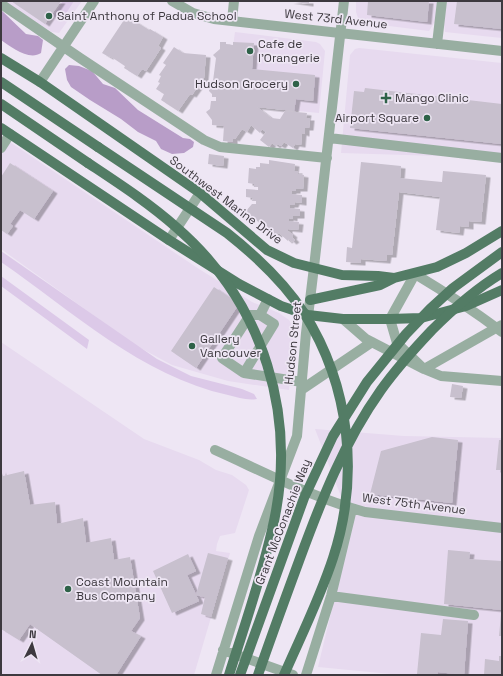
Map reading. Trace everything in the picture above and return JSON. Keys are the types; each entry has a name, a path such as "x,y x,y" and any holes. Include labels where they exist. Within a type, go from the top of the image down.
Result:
{"main road":[{"name":"Southwest Marine Drive","path":"1,58 40,82 200,193 267,250 294,263 342,275 394,278 415,274 437,267 460,256 502,231"},
{"path":"1,82 227,233 246,248 268,268 287,290 304,312 316,333 329,361 341,398 346,428 348,472 344,512 333,557 284,675"},
{"path":"1,104 154,208 176,227 218,270 235,293 262,348 277,405 281,431 279,490 272,530 229,675"},
{"path":"1,128 169,240 239,284 281,306 308,315 343,319 421,318 466,306 502,290"},
{"name":"Grant McConachie Way","path":"240,675 304,498 318,465 336,430 367,382 406,334 453,288 502,252"},
{"path":"258,675 321,502 334,471 364,416 381,389 445,317 470,296 502,273"},
{"path":"310,300 380,285 394,278"}],"street":[{"path":"40,82 94,1"},
{"name":"West 73rd Avenue","path":"172,1 203,17 502,51"},
{"path":"232,21 234,1"},
{"name":"Hudson Street","path":"216,675 259,536 296,436 308,315 344,1"},
{"path":"437,44 442,1"},
{"path":"1,4 63,47 201,138 220,147 327,158"},
{"path":"1,148 10,134"},
{"path":"329,138 502,158"},
{"path":"169,240 200,193"},
{"path":"415,274 500,328 424,369 396,343 390,319 415,274"},
{"path":"260,315 268,299"},
{"path":"244,373 274,324 260,315 250,315 222,358 244,373 301,386 372,342"},
{"path":"343,319 366,339 424,369 441,376 502,381"},
{"name":"West 75th Avenue","path":"215,450 303,490 352,509 365,512 502,528"},
{"path":"306,675 331,596 352,509"},
{"path":"331,596 474,615"},
{"path":"223,650 293,675"}],"shaded area":[{"name":"Saint Anthony of Padua School","path":"1,1 82,1 59,33 52,32"},
{"path":"63,1 74,1 61,21 53,16"},
{"path":"356,1 502,1 502,38 445,32 444,24 434,23 429,31 365,23 358,18 356,12"},
{"path":"1,10 26,34 38,36 43,40 41,53 36,55 26,54 1,40"},
{"path":"235,32 316,42 320,44 325,51 319,113 225,104"},
{"path":"359,48 502,63 502,158 341,153 350,55 355,49"},
{"path":"69,65 79,66 92,71 103,84 115,88 138,110 183,138 190,139 194,142 193,147 184,153 172,154 161,149 156,141 138,132 121,119 71,87 67,80 65,69"},
{"path":"1,136 199,269 252,302 279,313 289,320 294,332 289,390 228,381 172,365 135,345 1,249"},
{"path":"1,251 157,359 191,376 242,389 254,394 257,399 250,400 196,386 166,373 137,357 108,340 1,262"},
{"path":"1,276 89,340 87,349 1,286"},
{"path":"1,342 144,439 199,460 216,470 232,475 246,485 249,490 235,533 220,536 217,544 216,551 230,553 194,675 1,675"},
{"path":"315,429 404,436 502,438 502,675 401,675 318,667 352,525"}],"building":[{"path":"11,1 61,1 45,24"},
{"path":"289,1 309,1 309,4"},
{"path":"368,1 429,1 427,22 367,15"},
{"path":"457,1 502,1 502,29 454,24"},
{"path":"128,14 134,18 133,20 163,37 158,46 161,48 146,71 142,69 137,76 124,68 125,66 110,56 109,57 102,53"},
{"path":"220,42 226,42 226,44 233,45 233,42 254,43 252,69 315,75 313,101 296,99 294,111 257,107 271,118 280,119 285,111 307,113 306,118 310,118 309,128 305,128 305,134 302,133 301,145 295,144 293,148 284,142 281,146 277,144 276,146 272,143 269,147 260,140 266,132 262,129 260,133 251,125 247,132 242,129 235,139 233,138 233,142 223,141 224,126 212,125 212,120 206,112 210,109 211,101 216,101 216,97 212,97 212,94 209,91 209,84 213,81 216,58 213,55 220,49"},
{"path":"174,47 183,53 206,55 204,78 178,111 161,100 164,94 156,89 160,83 158,82 161,76 159,75 166,65 163,63"},
{"name":"Airport Square","path":"365,88 502,104 502,144 350,128 354,91 364,92"},
{"path":"209,154 224,156 223,166 208,164"},
{"path":"269,160 295,164 294,171 298,171 298,174 304,175 303,189 296,189 296,191 292,191 291,194 302,195 302,203 295,202 294,205 290,205 290,208 300,209 300,216 293,216 293,219 289,218 289,221 299,222 298,230 288,229 295,240 292,242 289,239 288,241 279,233 275,237 246,211 252,204 256,204 256,201 252,201 253,198 246,197 246,189 258,190 258,187 254,187 254,184 248,183 249,168 256,169 256,167 260,167 260,163 269,164"},
{"path":"361,162 401,166 400,178 442,182 443,171 486,175 481,222 469,221 469,227 460,226 459,233 436,230 440,197 399,192 392,255 387,255 386,261 361,259 361,263 346,262 347,247 352,248"},
{"path":"10,163 53,191 34,219 20,210 10,224 13,226 7,234 1,230 1,177"},
{"path":"214,287 239,304 196,368 171,351"},
{"path":"452,384 463,386 461,398 450,397"},
{"path":"432,437 458,440 452,503 370,494 381,451"},
{"path":"499,440 502,440 502,470 496,470"},
{"name":"Coast Mountain Bus Company","path":"1,470 3,476 24,471 30,505 55,502 57,524 83,518 86,543 111,538 114,560 130,557 140,618 131,631 141,636 116,675 102,675 30,624 19,640 1,629"},
{"path":"448,550 470,552 469,559 502,561 502,610 444,604"},
{"path":"208,553 228,558 211,617 201,614 205,597 196,595"},
{"path":"188,554 196,571 187,575 199,601 172,613 153,571"},
{"path":"501,614 502,636 499,636"},
{"path":"443,619 468,621 464,675 438,672 437,675 417,674 421,633 441,635"},
{"path":"499,656 502,656 502,675 484,675 485,659 499,661"}],"place":[{"name":"Saint Anthony of Padua School","path":"49,16"},
{"name":"Cafe de l'Orangerie","path":"250,51"},
{"name":"Hudson Grocery","path":"296,84"},
{"name":"Mango Clinic","path":"386,98"},
{"name":"Airport Square","path":"427,118"},
{"name":"Gallery Vancouver","path":"192,346"},
{"name":"Coast Mountain Bus Company","path":"68,589"}]}
